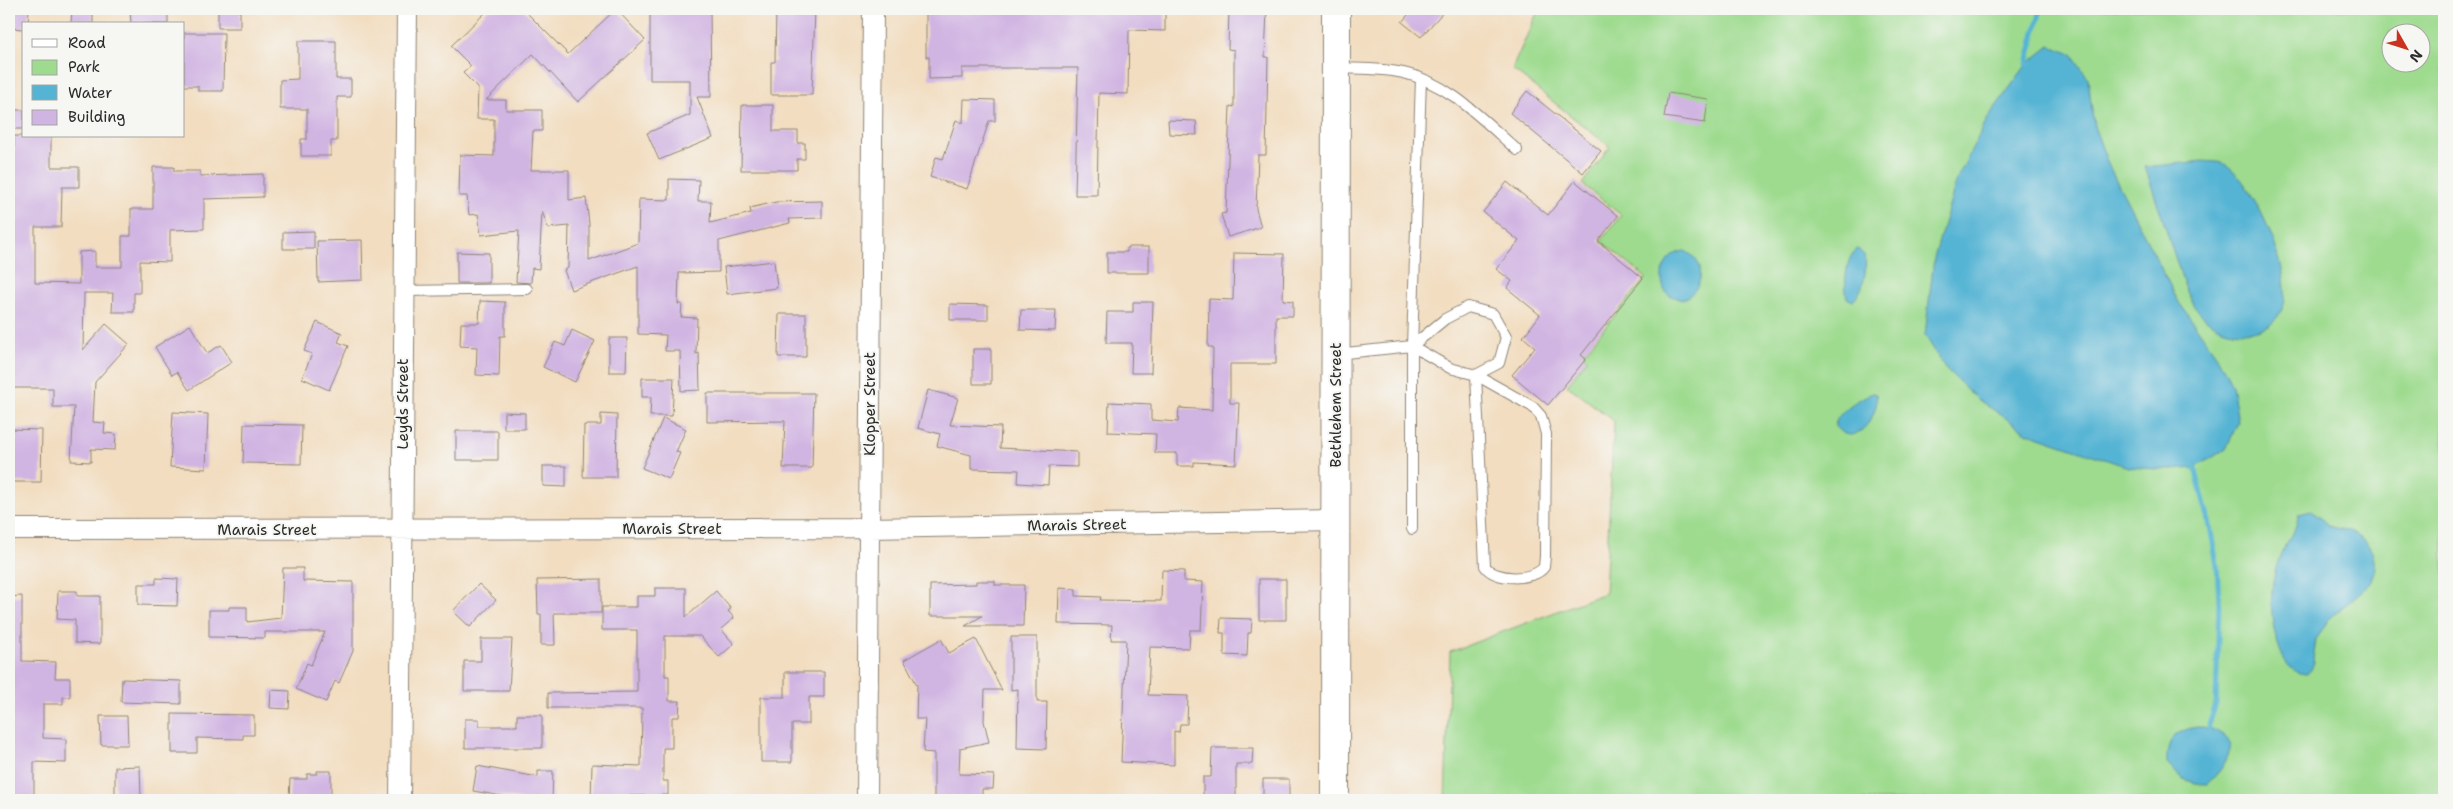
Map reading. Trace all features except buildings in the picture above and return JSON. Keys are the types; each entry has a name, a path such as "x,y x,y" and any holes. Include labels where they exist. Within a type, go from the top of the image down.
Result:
{"main road":[{"name":"Bethlehem Street","path":"1335,800 1336,9"}],"street":[{"name":"Leyds Street","path":"400,800 407,9"},
{"name":"Klopper Street","path":"867,800 873,9"},
{"name":"Marais Street","path":"9,529 869,528 1336,520"}],"lane":[{"path":"1336,68 1404,73 1435,84 1461,102 1517,150"},
{"path":"1412,529 1412,346 1421,79"},
{"path":"404,291 527,289"},
{"path":"1336,354 1412,346 1445,320 1468,306 1494,314 1506,337 1499,362 1476,376"},
{"path":"1412,346 1450,368 1476,376 1533,407 1541,416 1546,434 1545,556 1544,567 1536,574 1501,577 1492,573 1485,566 1476,376"}],"green space":[{"path":"1532,9 2444,9 2444,800 1445,800 1450,652 1605,593 1614,421 1567,385 1587,359 1583,354 1646,278 1601,241 1621,215 1582,184 1610,147 1512,69 1537,13"}],"water":[{"path":"2050,46 2072,54 2088,78 2094,126 2108,164 2178,301 2217,356 2232,385 2238,422 2226,449 2195,468 2171,470 2128,467 2028,433 1977,399 1945,368 1925,335 1934,258 1957,179 1989,116 2027,64"},
{"path":"2203,161 2223,163 2236,174 2248,189 2259,209 2278,253 2285,293 2283,307 2277,317 2268,325 2258,330 2246,332 2223,328 2212,323 2197,309 2184,285 2145,167"},
{"path":"1858,249 1865,256 1866,268 1860,292 1853,301 1847,298 1846,272 1850,258"},
{"path":"1685,251 1697,262 1700,276 1695,290 1682,300 1667,294 1662,281 1662,274 1667,261 1672,256"},
{"path":"1873,393 1876,394 1874,412 1864,428 1858,433 1850,435 1842,433 1835,426 1836,421 1844,410"},
{"path":"2311,511 2328,526 2352,532 2365,541 2372,551 2376,568 2371,583 2328,620 2316,640 2312,668 2307,674 2292,669 2283,657 2275,635 2272,598 2278,560 2292,535 2299,514"},
{"path":"2197,727 2217,731 2231,744 2223,766 2207,784 2195,783 2185,779 2167,764 2168,749 2173,738 2182,731"}],"waterway":[{"path":"2027,64 2041,9"},
{"path":"2195,468 2209,521 2217,565 2219,602 2216,704 2207,731"}]}
